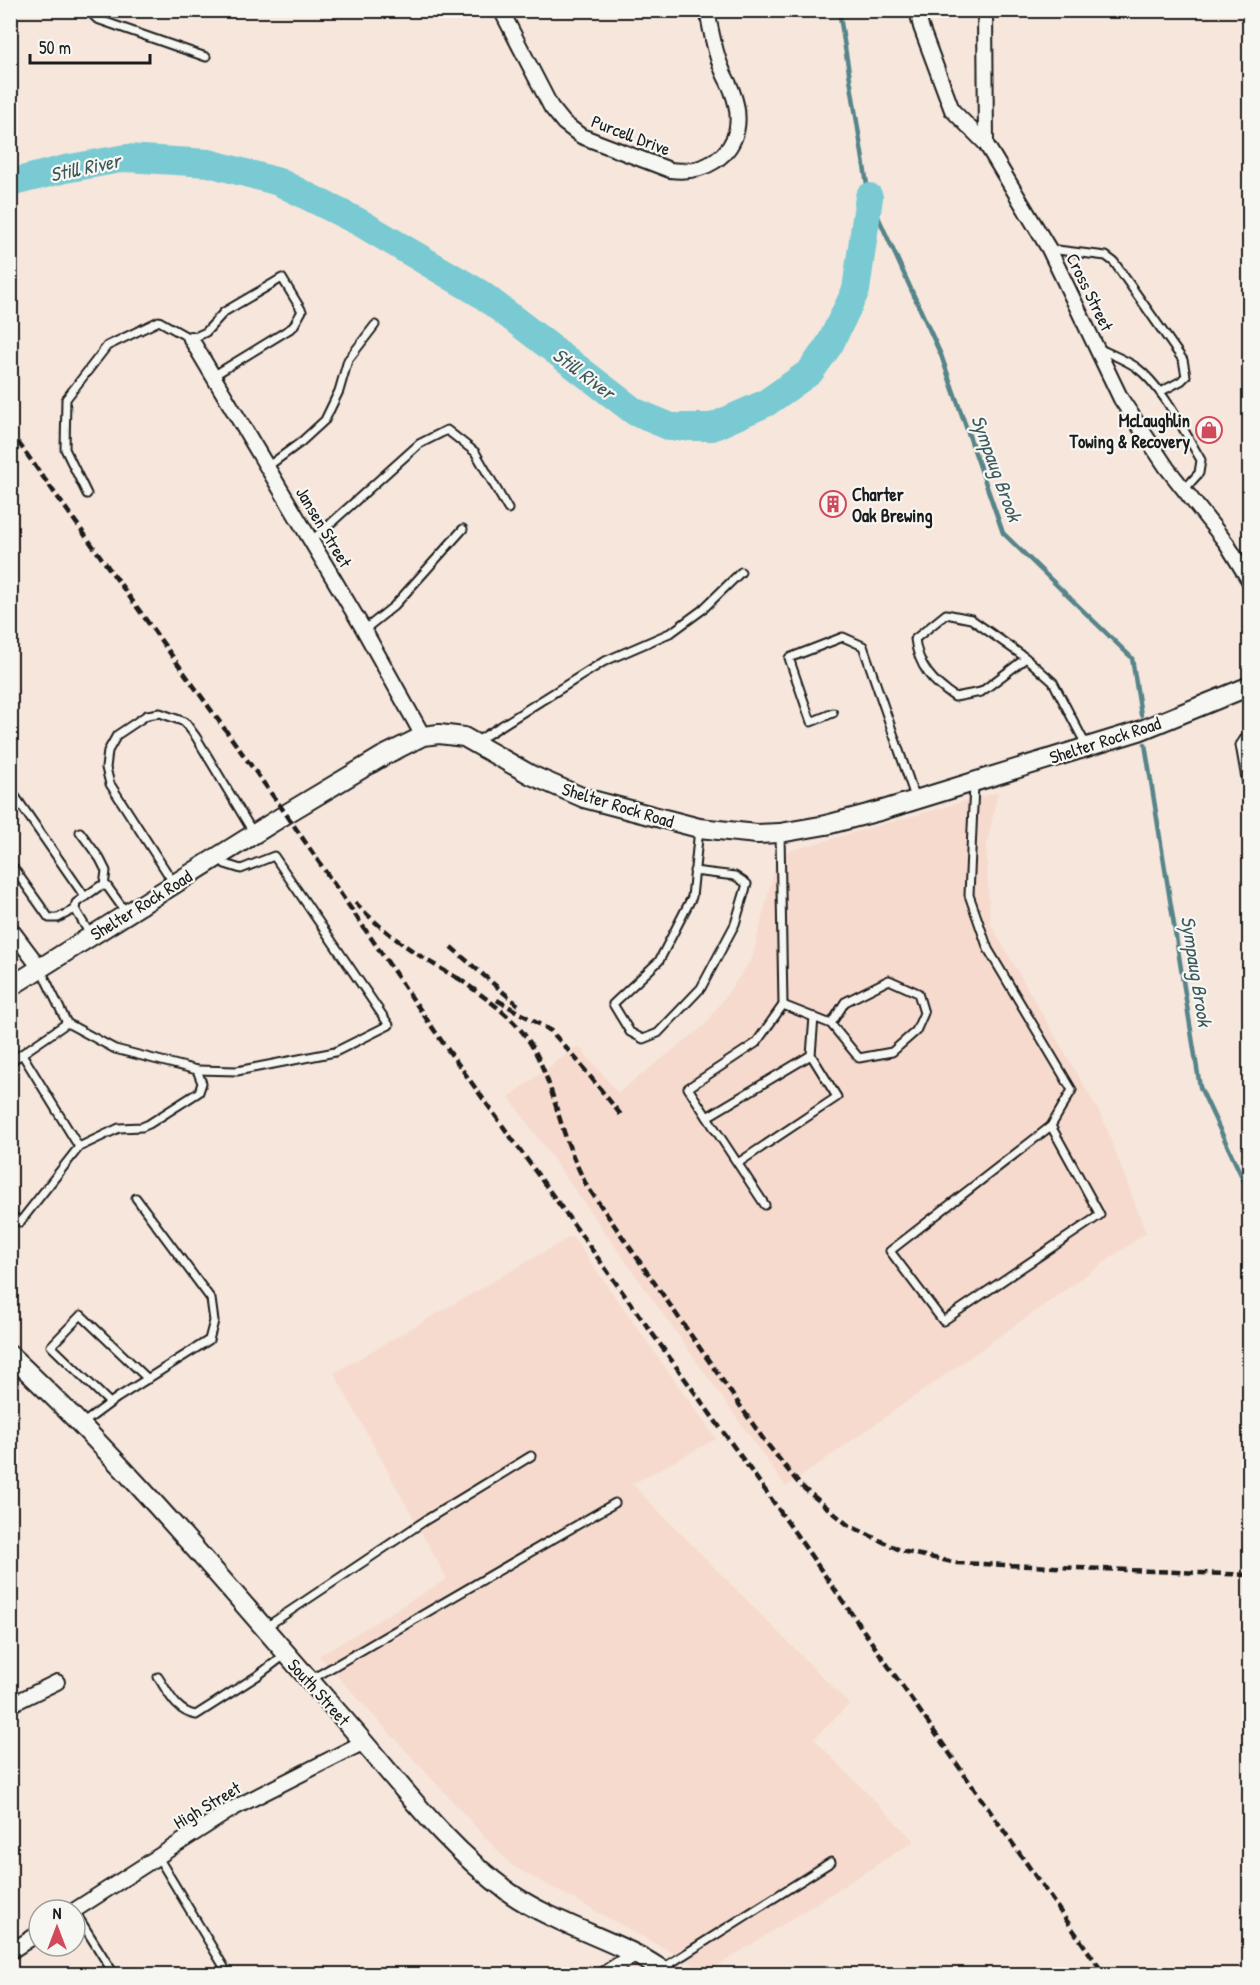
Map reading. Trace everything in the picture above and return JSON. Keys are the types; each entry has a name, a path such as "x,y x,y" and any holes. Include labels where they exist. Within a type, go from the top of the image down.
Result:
{"street":[{"name":"Purcell Drive","path":"501,10 551,107 564,123 581,136 670,170 694,170 711,164 723,156 737,131 737,106 722,69 707,10"},
{"name":"Cross Street","path":"917,10 921,27 952,110 986,144 1049,249 1121,399 1167,468 1227,544 1250,582"},
{"path":"985,10 986,144"},
{"name":"Jansen Street","path":"191,339 364,630 423,736"},
{"name":"Shelter Rock Road","path":"10,987 254,834 383,756 423,736 453,735 474,742 531,775 584,798 699,828 757,834 780,833 826,825 916,800 1139,731 1250,686"},
{"path":"10,928 40,968"},
{"name":"South Street","path":"10,1355 153,1502 364,1742 433,1825 473,1863 511,1894 556,1918 635,1954 665,1972"},
{"path":"10,1705 57,1682"},
{"name":"High Street","path":"87,1903 232,1809 364,1742"},
{"path":"10,1952 27,1941"},
{"path":"604,1974 635,1954"}],"lane":[{"path":"88,10 97,19 206,57"},
{"path":"1049,249 1106,256 1113,262 1183,360 1186,375 1181,381 1160,392"},
{"path":"87,494 65,449 66,399 107,345 159,321 191,339 206,332 224,312 282,278 302,311 293,327 213,376"},
{"path":"267,467 301,442 325,420 339,391 348,360 375,326"},
{"path":"1098,348 1134,366 1160,392 1201,460 1199,473 1185,490"},
{"path":"311,541 419,444 447,430 475,452 508,509"},
{"path":"364,630 393,606 464,529"},
{"path":"474,742 603,662 672,632 702,610 741,572"},
{"path":"1026,658 981,692 955,697 936,685 916,653 915,639 946,614 971,619 1026,658 1053,682 1087,747"},
{"path":"833,713 811,722 789,658 843,637 863,646 916,800"},
{"path":"174,884 110,784 106,768 108,751 117,735 147,715 160,713 185,722 254,834"},
{"path":"1250,730 1240,745 1250,801"},
{"path":"974,782 969,895 987,949 1072,1090 1051,1126 890,1251 943,1321 1100,1215 1051,1126"},
{"path":"10,789 86,897"},
{"path":"694,871 735,876 747,884 735,924 701,988 658,1033 643,1039 630,1032 614,1004 659,961 692,897 694,871 699,828"},
{"path":"80,832 106,871 104,886"},
{"path":"765,1205 688,1088 756,1043 783,1005 780,833"},
{"path":"40,968 68,1023 115,1049 197,1070 237,1071 335,1052 389,1025 274,856 241,869 225,864 219,856"},
{"path":"10,863 49,918 58,918 75,909"},
{"path":"91,936 75,909 76,903 100,886 107,886 127,914"},
{"path":"783,1005 831,1024 859,1058 892,1052 915,1031 924,1013 918,993 889,980 845,1002 831,1024"},
{"path":"738,1163 837,1097 812,1055 814,1017"},
{"path":"10,1062 68,1023"},
{"path":"22,1054 79,1147"},
{"path":"707,1117 812,1055"},
{"path":"10,1214 20,1222 79,1147 119,1128 142,1127 149,1124 199,1092 202,1083 197,1070"},
{"path":"80,1426 110,1403 209,1340 214,1321 211,1299 136,1198"},
{"path":"110,1403 51,1346 81,1315 148,1379"},
{"path":"264,1628 426,1520 531,1456"},
{"path":"310,1680 615,1503"},
{"path":"158,1677 180,1709 187,1714 196,1715 257,1676 286,1654"},
{"path":"158,1857 224,1967"},
{"path":"665,1972 831,1862"},
{"path":"87,1930 114,1974"}],"shaded area":[{"path":"998,792 986,848 990,923 1103,1119 1146,1233 786,1487 509,1097 578,1046 618,1093 705,1025 752,959 778,854"},
{"path":"572,1236 716,1439 632,1484 849,1704 814,1739 914,1841 708,1972 511,1865 319,1656 447,1579 334,1373"}],"waterway":[{"name":"Sympaug Brook","path":"839,10 869,197 941,355 1003,533 1132,658 1141,715"},
{"name":"Still River","path":"10,183 65,169 126,158 209,163 279,182 359,222 481,294 635,412 671,427 712,427 766,403 810,372 830,344 856,290 869,197"},
{"name":"Sympaug Brook","path":"1145,744 1200,1087 1250,1194"}],"railway":[{"path":"10,431 286,814 443,1043 765,1490 1104,1974"},
{"path":"355,902 406,946 463,981"},
{"path":"451,947 518,1005"},
{"path":"458,978 501,1011 524,1034 538,1056 569,1146 587,1186 764,1440 800,1485 848,1525 902,1551 957,1563 1250,1575"},
{"path":"497,1000 551,1031 621,1115"}],"place":[{"name":"McLaughlin Towing & Recovery","path":"1209,430"},
{"name":"Charter Oak Brewing","path":"833,504"}]}
